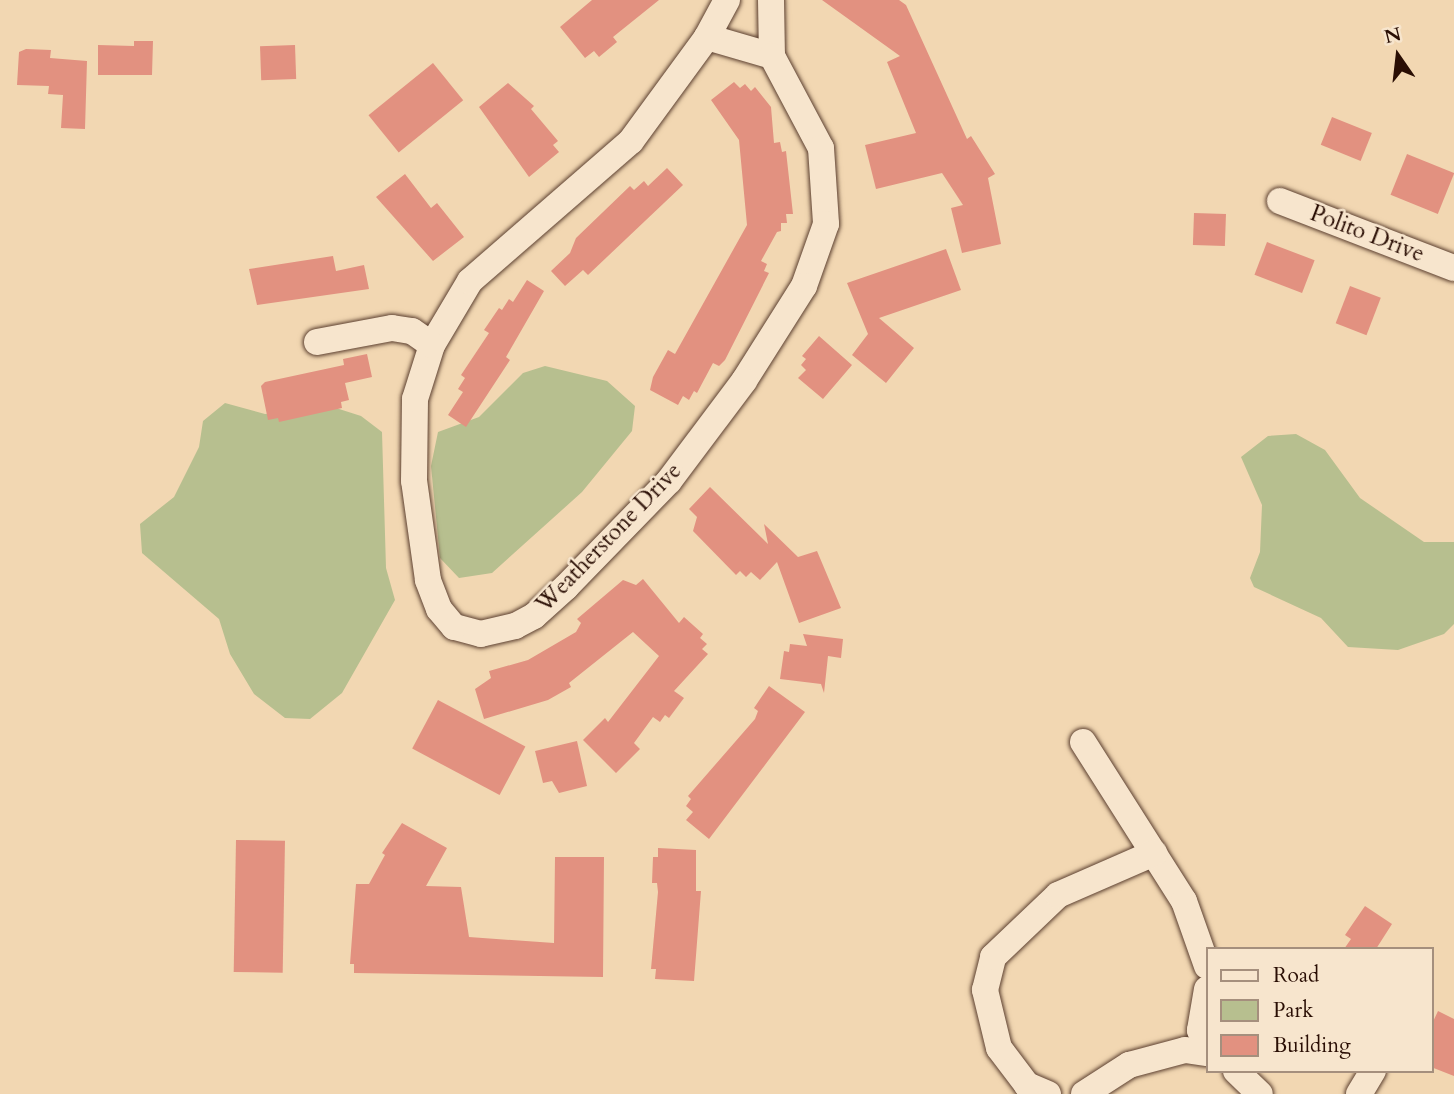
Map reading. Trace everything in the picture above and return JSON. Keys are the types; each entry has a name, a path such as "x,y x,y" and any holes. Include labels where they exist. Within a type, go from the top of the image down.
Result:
{"street":[{"name":"Weatherstone Drive","path":"727,0 707,37 631,141 470,281 432,345 415,399 413,440 428,580 447,620 454,627 481,635 534,616 669,481 744,381 804,286 826,224 825,175 808,118 772,56 771,0"},
{"path":"707,37 772,56"},
{"name":"Polito Drive","path":"1280,201 1454,268"},
{"path":"317,342 392,328 412,331 432,345"},
{"path":"1083,742 1184,901 1206,963"},
{"path":"1048,1094 1027,1085 999,1048 985,990 993,957 1058,895 1154,853"},
{"path":"1206,995 1200,1030 1206,1037"},
{"path":"1084,1094 1129,1065 1185,1050 1206,1053"},
{"path":"1238,1073 1260,1094"}],"green space":[{"path":"545,366 607,381 635,406 632,431 582,492 492,573 459,578 440,558 431,466 438,432 479,417 523,373"},
{"path":"225,403 265,414 336,408 361,416 382,432 386,568 395,600 342,693 310,719 285,718 254,694 230,654 219,619 142,553 140,524 174,497 199,447 203,421"},
{"path":"1296,434 1325,450 1360,498 1424,542 1454,542 1454,624 1444,634 1398,650 1348,647 1321,618 1254,587 1250,578 1260,552 1262,505 1241,457 1268,436"}],"building":[{"path":"592,0 659,0 613,37 617,42 599,57 594,51 585,58 560,27"},
{"path":"822,0 899,0 906,5 967,139 971,136 995,174 988,178 1001,244 962,253 951,208 963,205 942,173 876,189 865,145 916,133 887,62 900,56"},
{"path":"134,41 153,41 152,75 98,75 98,45 134,46"},
{"path":"295,45 296,79 261,80 260,46"},
{"path":"26,49 51,50 50,58 87,61 85,129 61,128 63,95 48,94 49,86 17,85 19,52"},
{"path":"433,63 463,100 399,153 368,115"},
{"path":"734,82 740,88 745,84 751,91 755,87 771,107 774,143 780,142 782,152 786,151 793,214 786,214 787,223 781,223 781,231 777,232 761,261 767,264 764,271 769,273 725,360 719,366 713,363 697,393 694,391 689,400 683,396 678,405 650,390 653,377 668,350 675,354 747,225 739,140 711,100"},
{"path":"508,83 534,106 531,109 558,141 553,145 559,152 529,177 479,107"},
{"path":"1332,117 1372,133 1361,161 1321,145"},
{"path":"1407,154 1454,173 1438,214 1391,195"},
{"path":"667,168 683,185 588,275 583,270 565,286 551,271 570,253 576,238 630,186 634,190 644,181 648,186"},
{"path":"405,174 431,208 437,203 464,237 433,261 376,197"},
{"path":"1194,213 1226,214 1225,246 1193,245"},
{"path":"1267,242 1315,260 1302,293 1254,275"},
{"path":"946,249 961,290 879,318 914,348 886,383 852,355 868,334 847,283"},
{"path":"333,256 336,271 364,265 369,289 257,305 249,269"},
{"path":"527,280 544,291 506,357 510,360 466,427 448,415 463,392 458,389 465,378 461,375 489,333 484,330 499,308 502,310 509,299 513,302"},
{"path":"1350,286 1381,298 1366,335 1336,323"},
{"path":"819,336 852,365 823,399 798,378 806,370 801,365 806,359 802,356"},
{"path":"367,354 372,377 345,383 349,400 341,402 342,408 279,422 278,418 268,420 261,386 265,382 344,365 343,359"},
{"path":"710,487 768,544 764,524 798,557 817,551 841,608 799,623 777,562 760,580 751,572 746,577 740,571 736,575 693,531 697,517 689,509"},
{"path":"643,579 679,623 684,617 703,634 700,638 707,644 702,649 708,654 674,691 684,698 669,718 665,715 660,722 653,717 634,743 640,749 616,773 583,740 605,718 608,722 659,656 633,632 569,683 571,687 548,700 484,719 475,689 491,678 489,671 528,660 576,632 581,623 577,619 623,580 636,585"},
{"path":"803,634 843,639 841,658 828,656 824,693 821,684 780,679 784,651 789,652 790,644 807,646"},
{"path":"769,686 805,712 709,839 686,820 693,812 686,806 691,799 688,796 755,719 758,711 754,708"},
{"path":"438,700 525,746 500,795 412,749"},
{"path":"577,741 587,786 559,793 552,781 543,783 535,751"},
{"path":"402,823 447,848 426,886 461,887 469,937 554,943 555,857 604,857 603,977 354,973 354,964 350,964 356,884 369,884 385,855 382,853"},
{"path":"236,840 285,841 283,973 234,972"},
{"path":"658,848 696,850 696,891 701,891 694,981 655,979 656,969 651,969 658,892 657,883 652,883 653,857 658,857"},
{"path":"1365,906 1392,924 1377,947 1345,947 1351,939 1345,935"},
{"path":"1438,1011 1454,1019 1454,1076 1433,1068 1433,1022"}]}
